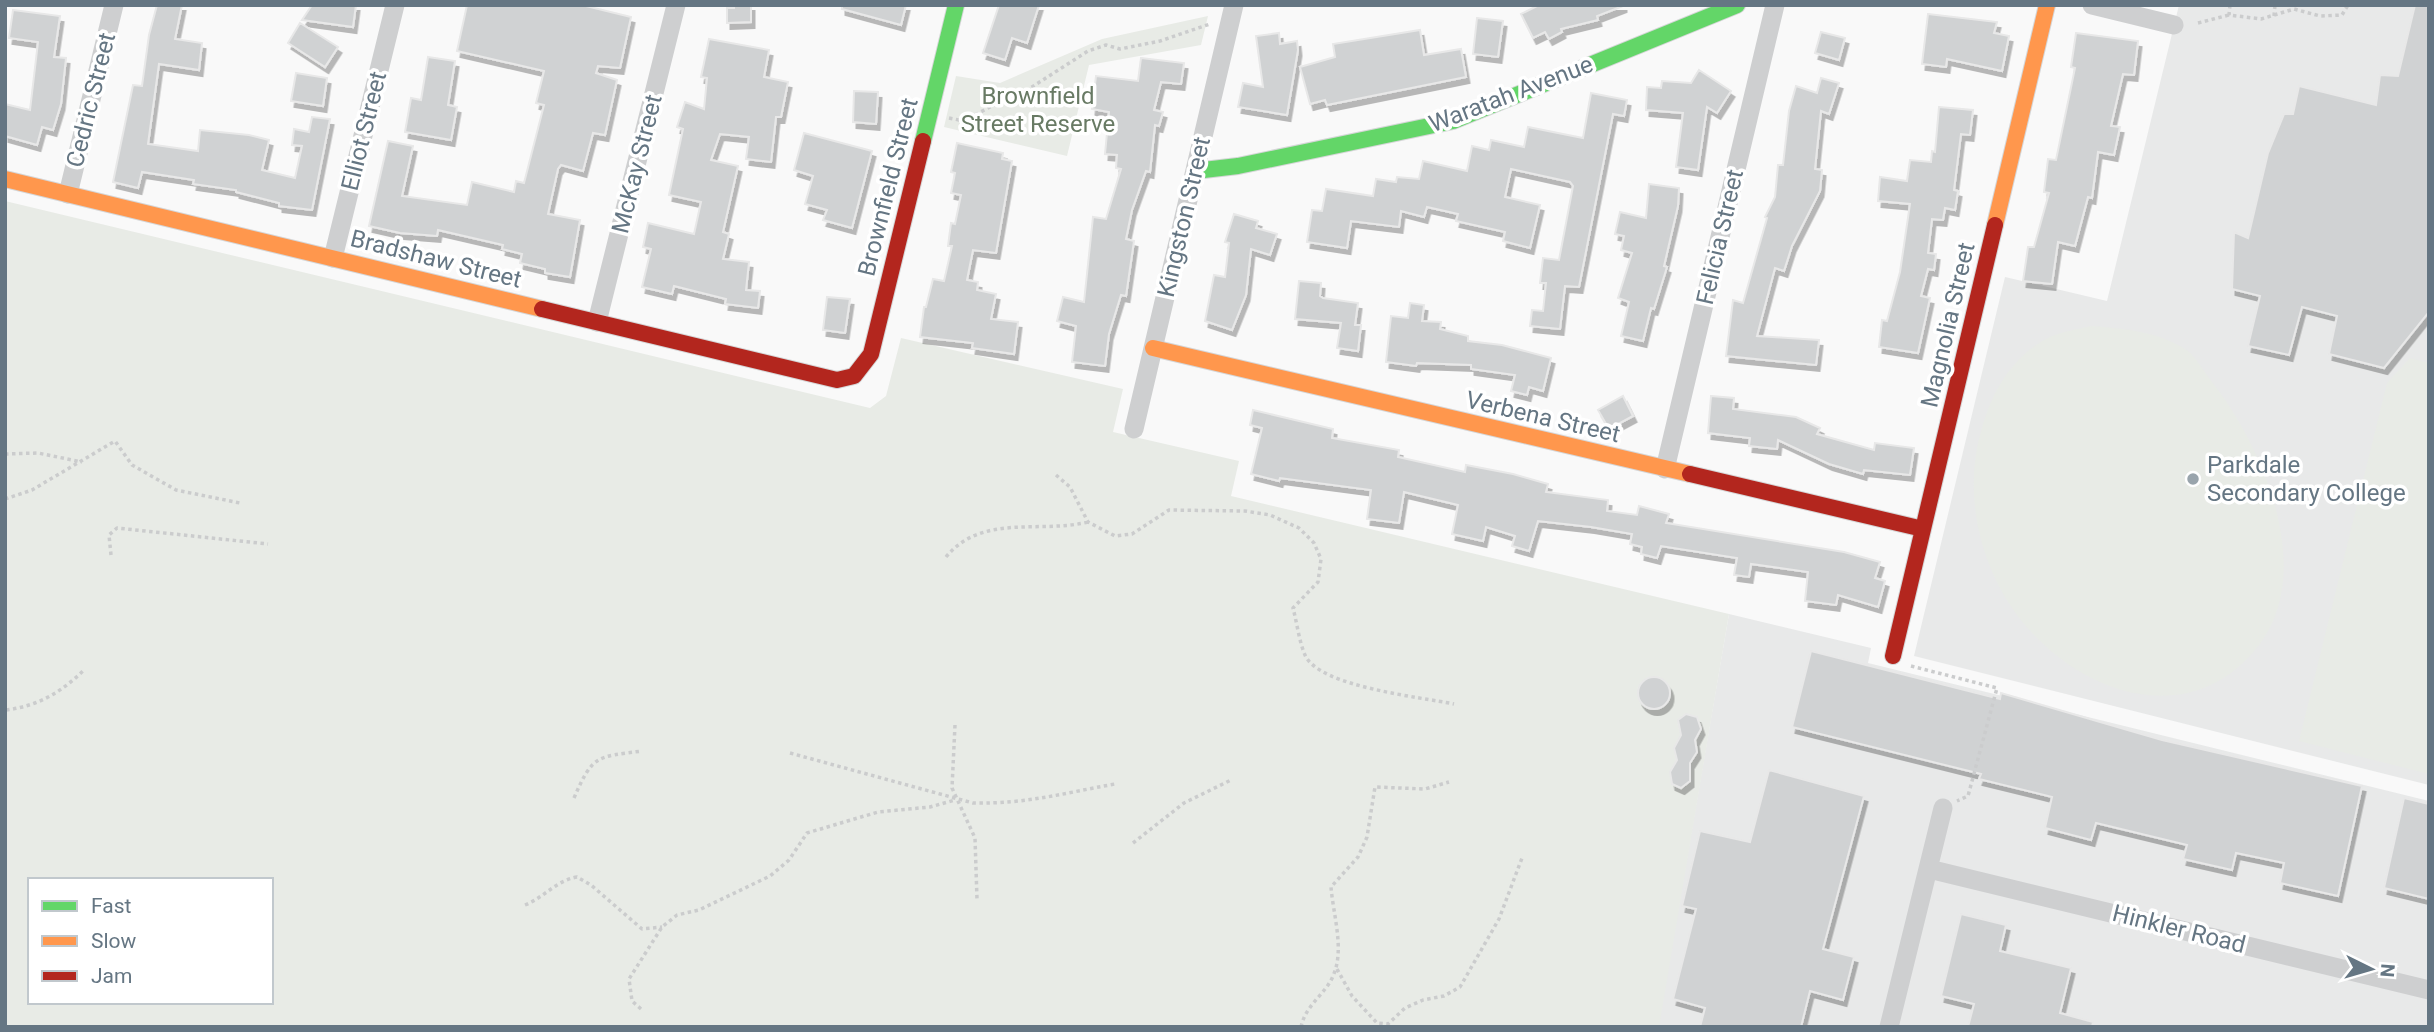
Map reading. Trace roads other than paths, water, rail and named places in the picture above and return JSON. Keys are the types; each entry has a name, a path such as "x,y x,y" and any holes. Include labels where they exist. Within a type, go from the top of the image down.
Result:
{"street":[{"name":"Cedric Street","path":"68,194 114,5"},
{"name":"Elliot Street","path":"333,258 395,5"},
{"name":"McKay Street","path":"597,322 676,5"},
{"name":"Brownfield Street","path":"856,376 871,354 956,5"},
{"name":"Kingston Street","path":"1134,429 1234,5"},
{"name":"Waratah Avenue","path":"1195,171 1238,166 1453,121 1737,5"},
{"name":"Felicia Street","path":"1665,469 1775,5"},
{"name":"Magnolia Street","path":"1893,656 2047,5"},
{"path":"2092,5 2174,25"},
{"name":"Bradshaw Street","path":"5,179 837,380 849,380 856,376"},
{"name":"Verbena Street","path":"1153,348 1923,529"},
{"path":"1889,1027 1943,808"},
{"name":"Hinkler Road","path":"1930,869 2429,990"}],"place":[{"name":"Parkdale Secondary College","path":"2193,479"}],"park label":[{"name":"Brownfield Street Reserve","path":"1038,110"}]}
